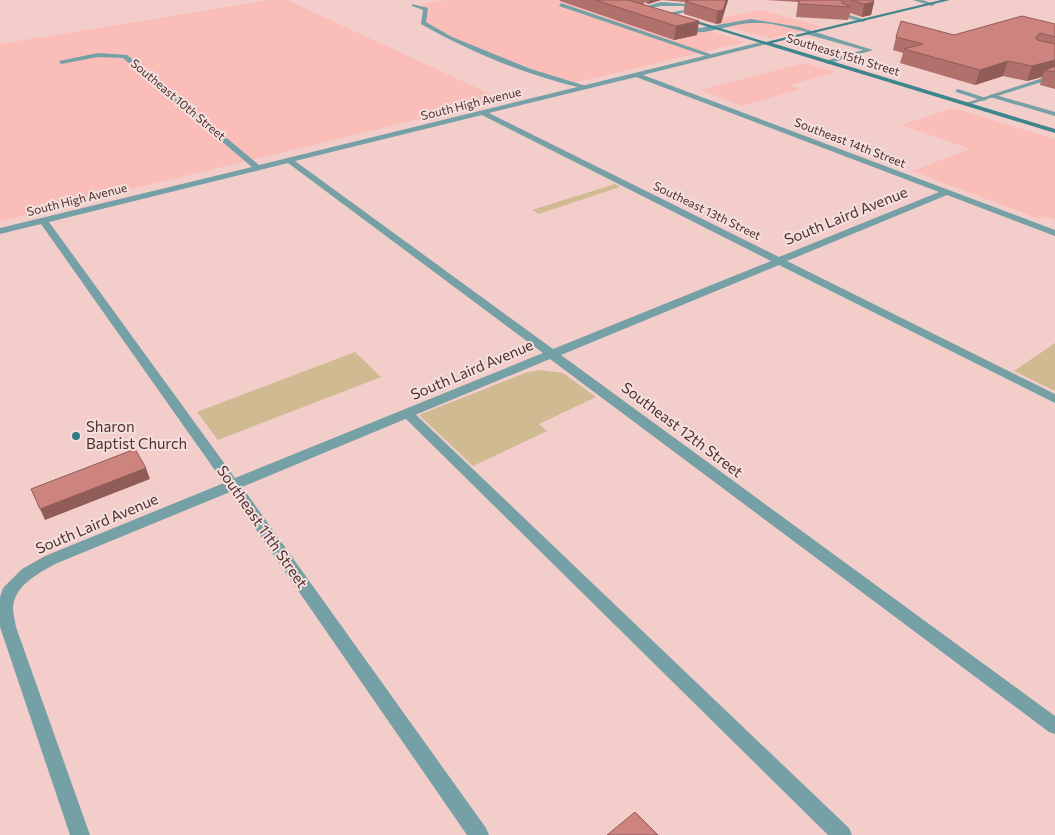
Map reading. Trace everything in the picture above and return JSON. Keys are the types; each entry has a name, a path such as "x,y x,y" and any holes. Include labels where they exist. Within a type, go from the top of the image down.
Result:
{"main road":[{"name":"South High Avenue","path":"765,43 947,0"},
{"name":"Southeast 15th Street","path":"639,4 1055,132"}],"street":[{"path":"916,0 932,4"},
{"path":"646,7 661,4 687,5 686,11 670,14"},
{"path":"414,5 426,9 423,23 450,38 559,81 586,87"},
{"path":"561,5 711,56"},
{"path":"642,14 656,10"},
{"path":"843,10 843,15 863,20"},
{"path":"678,26 698,31 749,21 781,24 870,50 827,62"},
{"name":"South High Avenue","path":"0,231 765,43"},
{"name":"Southeast 10th Street","path":"61,62 98,55 125,56 258,168"},
{"name":"Southeast 14th Street","path":"637,75 1055,233"},
{"path":"966,104 1055,76"},
{"path":"958,91 984,98"},
{"path":"992,96 1055,114"},
{"name":"Southeast 13th Street","path":"482,112 1055,399"},
{"name":"Southeast 12th Street","path":"289,160 1055,726"},
{"name":"South Laird Avenue","path":"80,835 8,627 6,598 13,585 27,573 50,560 947,192"},
{"name":"Southeast 11th Street","path":"43,220 480,835"},
{"path":"408,414 842,835"}],"shaded area":[{"path":"269,0 287,0 501,99 0,221 0,44"},
{"path":"447,0 611,0 745,42 570,84 424,26 422,4"},
{"path":"761,10 823,27 770,38 707,21"},
{"path":"804,63 836,72 790,85 800,89 742,106 701,90"},
{"path":"953,108 1055,139 1055,220 1045,216 1039,219 912,171 970,149 902,125"},
{"path":"615,184 620,187 539,214 532,210"},
{"path":"1055,343 1055,391 1014,371"},
{"path":"355,352 381,377 218,440 197,412"},
{"path":"540,370 563,373 596,397 539,424 547,431 473,466 419,415 525,373"}],"building":[{"path":"595,0 628,0 699,21 676,26"},
{"path":"726,0 723,10 717,11 685,1"},
{"path":"799,0 841,0 842,3 851,7 799,4"},
{"path":"851,0 873,0 874,2 864,4"},
{"path":"1022,16 1055,24 1055,37 1040,33 1036,37 1037,40 1055,44 1055,60 1032,66 1008,61 980,70 904,49 923,44 896,37 901,21 954,35"},
{"path":"1055,66 1055,72 1045,70"},
{"path":"135,449 146,468 40,509 31,489"},
{"path":"635,812 658,835 607,835"}],"place":[{"name":"Sharon Baptist Church","path":"76,436"}]}
